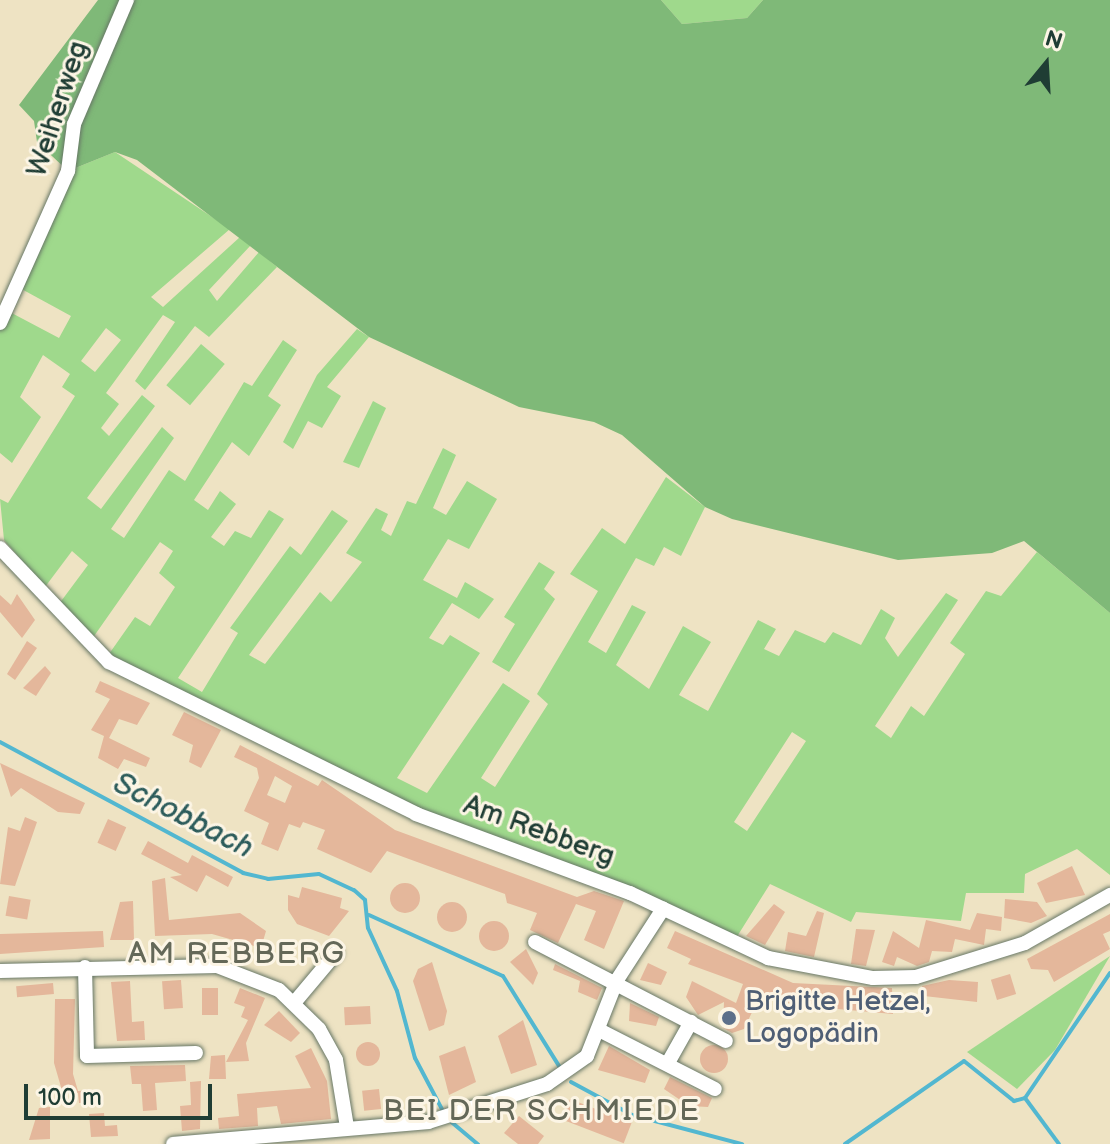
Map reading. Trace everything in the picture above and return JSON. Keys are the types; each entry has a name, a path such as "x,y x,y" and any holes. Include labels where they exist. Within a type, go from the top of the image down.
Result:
{"street":[{"name":"Weiherweg","path":"0,323 68,171 74,124 127,0"},
{"name":"Am Rebberg","path":"0,548 109,662 416,814 663,909 768,958 873,978 916,977 1025,943 1110,895"},
{"path":"173,1144 439,1119 570,1072 599,1030 617,980 663,909"},
{"path":"535,942 617,980 726,1041"},
{"path":"294,1003 336,953"},
{"path":"0,971 217,966 294,1003 336,1060 347,1127"},
{"path":"85,967 87,1056 196,1053"},
{"path":"669,1061 691,1022"},
{"path":"599,1030 669,1061 715,1089"}],"green space":[{"path":"98,0 661,0 682,24 747,18 763,0 1110,0 1110,613 1024,541 992,553 898,560 732,519 705,507 622,435 594,422 519,407 369,337 137,160 115,152 68,171 37,142 34,121 19,105"},
{"path":"661,0 763,0 747,18 682,24"},
{"path":"115,152 230,229 151,297 163,307 240,237 251,245 209,290 217,301 259,252 277,267 209,337 195,326 145,390 135,381 175,322 163,315 106,393 119,404 101,428 109,436 142,395 155,406 87,498 101,509 162,427 174,438 111,529 124,538 169,470 185,481 244,382 252,386 283,340 297,350 268,396 281,405 249,456 232,442 194,500 208,510 220,491 236,504 211,537 224,546 235,531 251,538 269,510 284,519 178,678 202,692 238,633 230,628 290,546 301,555 332,510 348,521 249,655 265,664 320,592 331,602 362,562 346,553 376,508 388,514 381,530 391,536 407,501 416,504 443,448 456,455 433,508 446,515 467,481 497,499 469,549 448,539 423,580 457,598 465,582 494,599 479,619 452,603 429,638 443,645 450,635 480,653 397,778 427,793 503,683 530,701 481,778 495,787 548,704 537,694 598,591 570,574 602,528 625,544 666,477 705,507 681,556 664,547 654,566 636,558 588,642 606,653 632,605 646,612 616,665 649,689 683,626 711,642 679,695 708,711 758,620 776,629 764,649 779,656 795,630 825,643 833,632 861,645 881,609 895,618 885,638 898,657 946,593 958,600 875,726 891,738 911,706 924,716 965,654 950,643 986,591 1001,596 1037,552 1110,613 1110,875 1077,849 1025,874 1024,893 966,893 961,921 856,912 851,922 770,884 733,943 420,810 109,654 135,617 150,626 175,587 159,573 173,551 160,542 92,639 59,604 88,565 72,551 45,587 4,540 0,499 8,503 75,396 62,387 70,374 43,355 20,397 41,417 12,463 0,453 0,323 6,310 59,338 71,316 16,286 68,171","holes":["106,328 121,340 95,372 81,361","792,732 806,741 747,831 734,822"]},
{"path":"357,329 369,337 327,387 341,396 322,428 308,421 293,449 283,442 317,375"},
{"path":"201,344 225,364 190,405 166,385"},
{"path":"373,401 386,408 359,468 343,462"},
{"path":"539,562 555,572 544,589 555,599 509,672 492,662 515,624 504,617"},
{"path":"1110,956 1055,1050 1017,1089 967,1052"}],"building":[{"path":"17,594 35,620 22,638 0,612 0,595 11,605"},
{"path":"27,641 37,648 15,680 7,674"},
{"path":"45,666 51,673 36,696 23,688"},
{"path":"100,681 150,703 137,725 119,719 109,738 150,758 146,767 124,759 118,769 98,758 104,736 91,730 110,699 95,692"},
{"path":"184,712 221,730 201,768 189,762 193,745 172,735"},
{"path":"240,745 318,786 322,780 395,830 577,897 594,891 624,901 604,949 584,940 596,911 576,904 558,943 530,930 537,913 507,903 505,894 387,851 371,873 317,849 325,830 303,822 300,828 289,824 278,851 261,844 269,823 244,811 259,778 257,768 234,757","holes":["275,776 292,786 285,803 267,795"]},
{"path":"0,763 85,803 80,814 58,812 21,788 11,797"},
{"path":"25,817 37,822 15,886 0,884 8,827 20,831"},
{"path":"108,819 126,827 116,851 97,843"},
{"path":"148,841 188,863 192,855 233,877 228,887 206,875 197,892 170,877 182,875 141,854"},
{"path":"1072,866 1085,895 1046,903 1037,883"},
{"path":"165,878 169,920 240,913 266,931 261,948 212,934 155,936 152,881"},
{"path":"405,883 416,887 420,898 416,909 405,913 394,909 390,898 394,887"},
{"path":"302,887 342,898 340,908 349,911 329,936 297,924 288,910 288,895 299,898"},
{"path":"9,896 31,900 27,920 6,916"},
{"path":"1005,899 1037,902 1047,916 1031,923 1004,918"},
{"path":"133,901 134,940 110,940 120,902"},
{"path":"452,902 463,906 467,917 463,928 452,932 441,928 437,917 441,906"},
{"path":"774,904 785,912 765,945 746,936"},
{"path":"817,911 824,913 814,957 785,951 788,932 806,936"},
{"path":"977,913 1002,917 1001,931 986,929 984,945 955,939 952,952 932,951 929,962 917,966 897,957 894,966 882,962 893,931 919,948 926,920 970,930"},
{"path":"1110,914 1110,931 1103,934 1110,949 1054,982 1048,970 1031,969 1027,959"},
{"path":"494,921 505,925 509,936 505,947 494,951 483,947 479,936 483,925"},
{"path":"856,929 875,930 866,966 851,964"},
{"path":"103,931 104,947 0,954 0,934"},
{"path":"675,931 793,983 892,988 893,1014 793,1005 768,992 762,1009 755,1006 744,1029 732,1033 723,1028 724,1002 698,1015 686,997 692,981 736,1003 743,984 688,964 691,959 667,948"},
{"path":"526,949 538,973 533,985 510,962"},
{"path":"432,962 447,1011 444,1025 429,1031 413,981 418,969"},
{"path":"648,963 667,972 661,985 640,980"},
{"path":"555,964 602,988 597,1000 578,992 580,981 553,970"},
{"path":"1010,974 1016,994 997,1000 991,980"},
{"path":"181,980 183,1008 164,1009 162,981"},
{"path":"949,980 978,982 977,1002 924,996 922,986"},
{"path":"130,981 132,1022 144,1021 145,1040 117,1041 111,982"},
{"path":"53,983 54,994 17,997 16,986"},
{"path":"202,988 218,988 218,1015 202,1015"},
{"path":"240,988 265,998 246,1043 249,1061 226,1062 248,1020 241,1017 245,1007 234,1003"},
{"path":"55,999 75,999 73,1074 78,1091 89,1090 90,1103 79,1103 78,1093 63,1094 54,1063"},
{"path":"630,1003 659,1017 656,1026 629,1021"},
{"path":"370,1006 371,1024 345,1025 344,1007"},
{"path":"279,1011 300,1033 291,1042 264,1025"},
{"path":"523,1020 537,1065 511,1074 498,1036"},
{"path":"368,1042 379,1049 380,1054 373,1065 368,1066 357,1059 356,1054 363,1043"},
{"path":"714,1045 724,1049 728,1059 724,1069 714,1073 704,1069 700,1059 704,1049"},
{"path":"465,1046 476,1082 449,1095 439,1056"},
{"path":"609,1046 650,1070 645,1083 598,1070"},
{"path":"311,1048 327,1081 331,1119 281,1124 277,1106 257,1108 258,1126 219,1129 218,1118 239,1116 237,1094 311,1088 295,1056"},
{"path":"225,1055 226,1079 209,1079 211,1056"},
{"path":"185,1065 186,1081 155,1083 157,1110 143,1111 141,1084 132,1084 130,1066"},
{"path":"670,1077 712,1098 708,1107 689,1106 664,1089"},
{"path":"201,1081 200,1129 182,1131 180,1106 191,1105 190,1082"},
{"path":"379,1089 381,1109 364,1111 362,1091"},
{"path":"570,1099 632,1123 624,1143 562,1120"},
{"path":"50,1107 50,1139 29,1140 39,1108"},
{"path":"104,1113 105,1126 117,1125 118,1136 91,1137 89,1114"},
{"path":"519,1116 544,1136 538,1144 518,1144 504,1133"}],"waterway":[{"name":"Schobbach","path":"0,742 243,873 268,879 319,874 354,890 365,900 368,928 397,991 415,1058 444,1113"},
{"path":"369,915 503,976 561,1069"},
{"path":"1025,1098 1110,973"},
{"path":"845,1144 964,1061 1014,1101 1025,1098 1059,1144"},
{"path":"571,1082 632,1115 742,1144"},
{"name":"Schobbach","path":"449,1120 478,1144"}],"place":[{"name":"Brigitte Hetzel, Logopädin","path":"729,1018"}],"district":[{"name":"AM REBBERG","path":"237,954"},
{"name":"BEI DER SCHMIEDE","path":"542,1111"}]}
